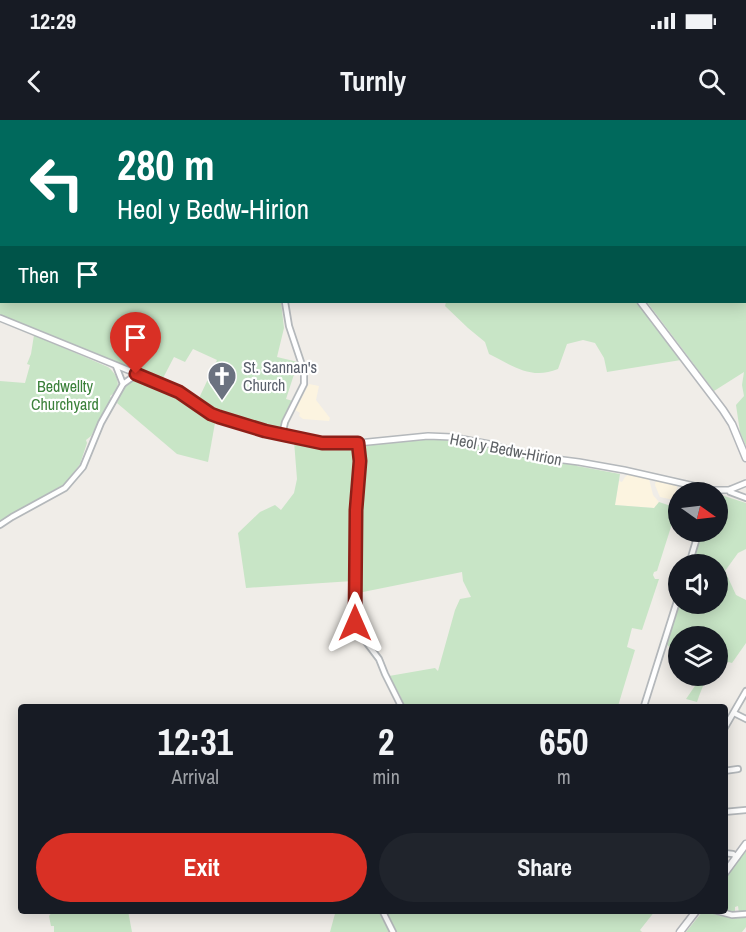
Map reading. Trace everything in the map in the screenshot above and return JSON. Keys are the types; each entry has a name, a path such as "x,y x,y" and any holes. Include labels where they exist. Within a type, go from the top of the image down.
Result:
{"main road":[{"path":"642,303 723,410 732,424 746,458"},
{"path":"728,869 746,844"},
{"path":"681,932 694,914"}],"street":[{"path":"282,435 288,416 304,384 304,371 289,326 285,303"},
{"name":"Heol y Bedw-Hirion","path":"0,318 179,392 211,414 282,435 322,443 358,443 428,436 456,437 532,456 624,470 674,482"},
{"path":"116,366 123,384"},
{"path":"0,525 65,488 83,467 102,423 123,384 136,374"},
{"path":"358,443 360,461 356,510 355,626 379,658 400,704"},
{"name":"Heol y Bedw-Hirion","path":"729,490 746,483"},
{"path":"729,490 746,498"},
{"path":"645,704 673,614"},
{"path":"728,721 746,691"},
{"path":"734,713 746,719"},
{"path":"728,770 738,769"},
{"path":"728,812 746,810"},
{"path":"728,853 737,857"},
{"path":"384,914 393,932"},
{"path":"728,914 746,914"}],"shaded area":[{"path":"309,384 319,386 316,400 330,418 329,421 303,419 295,410"},
{"path":"629,474 649,479 653,495 659,502 655,508 615,505 619,481 622,482"},
{"path":"656,479 669,482 668,499 660,497 655,485"}],"green space":[{"path":"0,303 281,303 284,328 277,357 298,362 286,399 293,401 283,425 276,432 236,421 200,403 200,396 217,360 193,349 185,362 174,357 162,380 0,315"},
{"path":"446,303 638,303 681,360 607,372 604,358 595,343 583,340 567,344 558,369 539,373 522,370 489,354 485,342 445,306"},
{"path":"648,303 746,303 746,446 740,432 736,405 744,396 742,385 744,372 714,391"},
{"name":"Bedwellty Churchyard","path":"34,335 108,367 114,374 118,385 110,396 91,436 86,440 80,464 66,483 0,521 0,381 25,383"},
{"name":"Bedwellty Churchyard","path":"132,380 168,394 215,423 208,462 177,454 117,403 123,390"},
{"path":"444,439 451,440 452,445 457,441 484,446 534,460 577,465 620,474 615,505 654,508 659,502 668,505 668,536 657,571 653,575 655,579 659,579 642,630 632,628 627,647 635,650 619,704 403,704 389,676 435,668 438,671 455,610 460,599 471,597 463,581 462,572 358,593 358,511 366,446 400,441"},
{"path":"294,441 312,445 349,447 355,450 358,456 353,511 353,581 246,588 238,533 260,512 275,505 281,510 294,493 297,479"},
{"path":"728,497 746,503 746,549 738,553 728,567 728,554 695,554 699,542 728,542"},
{"path":"728,578 736,595 746,600 746,643 732,663 728,662 728,626 673,626 677,614 728,614"},
{"path":"695,686 703,686 697,702 686,699"},
{"path":"746,850 746,911 739,913 738,906 735,907 735,913 728,912 728,875"},
{"path":"51,914 129,914 132,932 54,932 49,916"},
{"path":"335,914 382,914 391,932 330,932"},
{"path":"387,914 653,914 640,930 642,932 396,932"},
{"path":"701,914 746,917 746,927 742,932 686,932"}],"place":[{"name":"St. Sannan's Church","path":"222,402"}],"route":[{"path":"136,374 179,392 219,417 265,431 322,443 358,443 360,461 356,510 355,623"}]}
